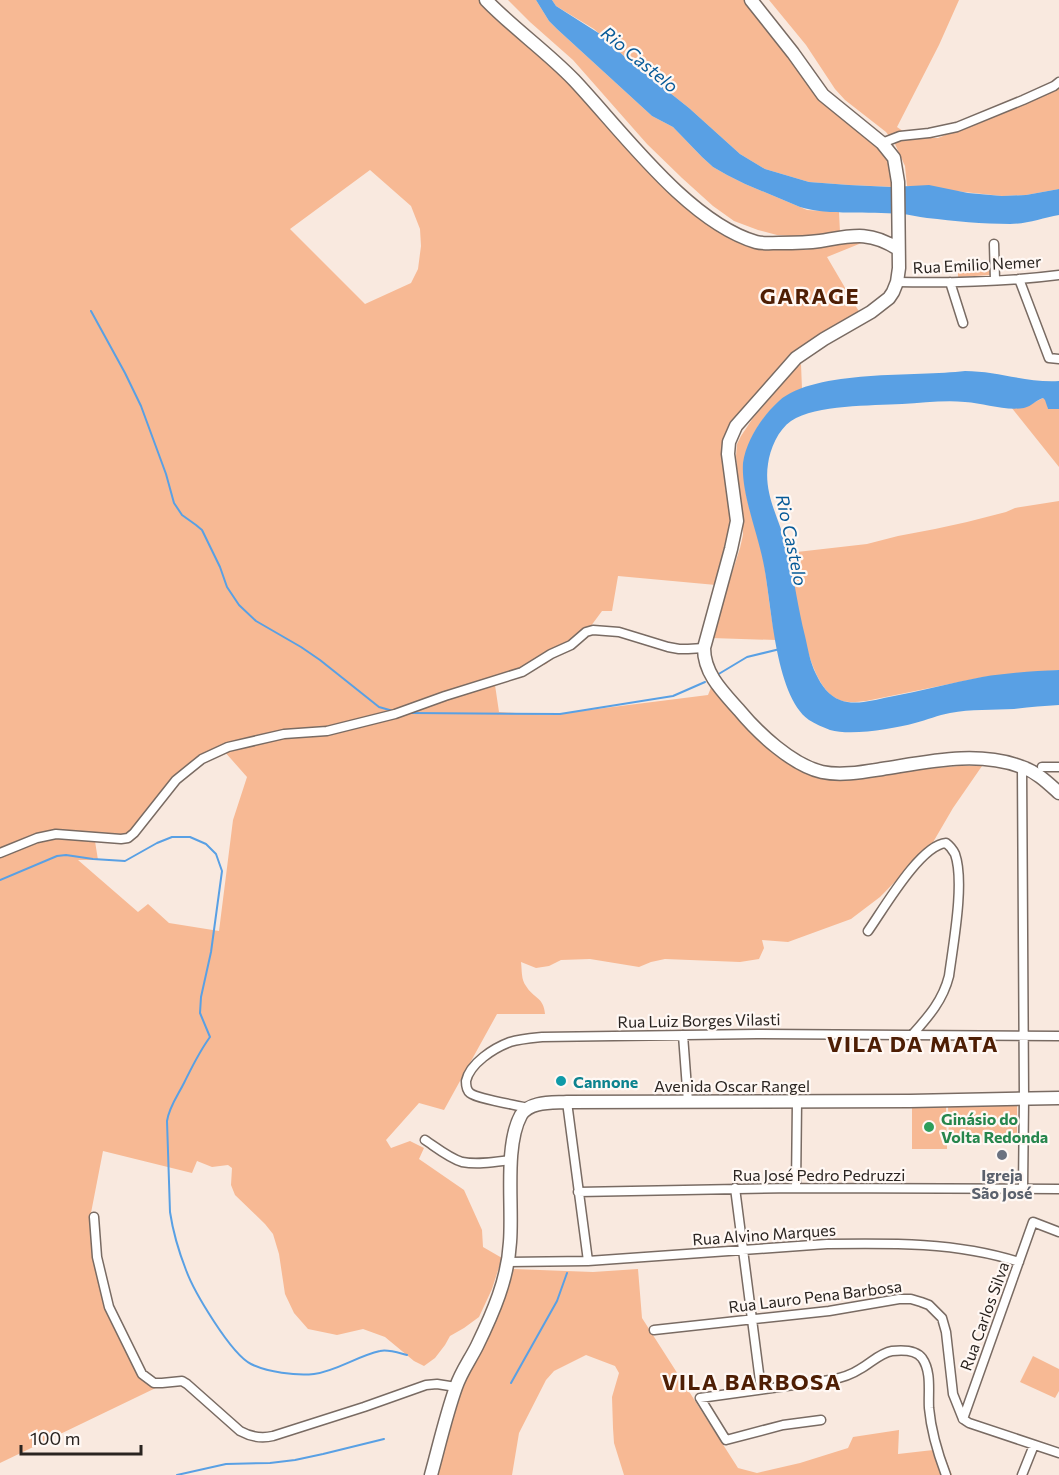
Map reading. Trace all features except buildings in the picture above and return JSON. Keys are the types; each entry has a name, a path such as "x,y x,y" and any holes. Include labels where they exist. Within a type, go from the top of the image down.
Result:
{"main road":[{"path":"486,0 573,79 656,171 701,211 734,234 759,243 802,243 858,235 888,243 898,249"},
{"path":"751,0 823,95 882,143 894,158 898,182 899,268 893,292 880,306 796,358 736,426 729,442 728,454 737,521 704,648 707,665 716,683 741,713 779,750 811,768 824,772 844,773 946,759 993,760 1022,767 1043,778 1059,794"},
{"name":"Avenida Oscar Rangel","path":"528,1108 538,1104 567,1102 933,1101 1059,1098"},
{"path":"431,1475 456,1387 495,1303 508,1263 511,1240 511,1160 517,1125 528,1108"}],"street":[{"path":"882,143 900,136 957,127 1023,100 1059,82"},
{"path":"994,244 995,280"},
{"name":"Rua Emilio Nemer","path":"897,282 1018,279 1059,274"},
{"path":"1018,279 1049,358 1059,359"},
{"path":"950,282 963,323"},
{"path":"0,853 37,838 56,834 110,839 128,838 176,780 201,759 228,747 284,734 327,731 395,714 522,672 571,645 586,632 593,630 619,632 679,649 704,648"},
{"path":"1042,767 1059,766"},
{"path":"1022,767 1023,1189"},
{"path":"868,931 922,857 932,848 946,843 955,855 959,881 949,976 936,1006 913,1034"},
{"path":"682,1035 688,1102"},
{"name":"Rua Luiz Borges Vilasti","path":"528,1108 478,1096 469,1093 466,1088 470,1072 487,1054 511,1042 525,1039 682,1035 1059,1036"},
{"path":"567,1102 588,1261"},
{"path":"796,1188 797,1102"},
{"path":"425,1140 448,1156 462,1162 511,1160"},
{"path":"735,1188 761,1389"},
{"name":"Rua José Pedro Pedruzzi","path":"578,1192 735,1188 1059,1189"},
{"path":"94,1217 97,1257 109,1307 142,1374 154,1383 182,1381 247,1435 264,1438 273,1436 426,1385 456,1387"},
{"name":"Rua Carlos Silva","path":"963,1419 1033,1222 1059,1232"},
{"name":"Rua Alvino Marques","path":"508,1263 588,1261 827,1244 919,1244 971,1250 1019,1262"},
{"name":"Rua Lauro Pena Barbosa","path":"654,1329 829,1311 911,1299 930,1305 942,1318 946,1332 953,1394 963,1419"},
{"path":"821,1420 783,1425 726,1440 700,1398 841,1378 860,1370 880,1355 891,1351 917,1353 926,1368 931,1418 945,1475"},
{"path":"963,1419 969,1424 1059,1453"},
{"path":"1022,1475 1034,1445"}],"shaded area":[{"path":"0,0 495,0 596,106 719,228 771,248 806,250 829,243 864,242 827,257 861,315 833,329 737,420 726,481 731,533 716,585 618,576 612,611 602,611 585,634 546,664 495,685 499,712 549,715 708,695 712,685 798,768 879,773 982,766 932,844 880,897 851,919 788,942 762,940 764,948 759,959 740,962 665,959 639,967 590,959 561,960 549,966 536,968 521,962 524,984 543,1004 545,1014 497,1014 444,1110 419,1103 386,1140 391,1148 410,1141 424,1148 419,1159 464,1190 482,1230 483,1247 502,1258 492,1289 479,1317 450,1336 435,1358 424,1366 414,1361 385,1337 363,1329 337,1335 308,1329 294,1313 285,1294 279,1254 273,1234 235,1195 231,1185 232,1168 228,1165 212,1167 197,1161 192,1173 103,1151 90,1218 113,1314 136,1369 164,1384 0,1463","holes":["370,170 411,206 420,229 421,246 418,269 411,283 365,304 290,229","224,751 247,777 233,820 219,931 169,923 148,904 138,912 78,860 98,860 94,835 134,837 187,770"]},
{"path":"508,0 536,0 557,29 652,116 673,127 713,167 745,184 807,210 839,212 840,232 804,237 777,235 734,221 713,206 647,144 573,60"},
{"path":"552,0 754,0 820,90 889,156 895,187 809,182 765,169 740,154 594,29 556,6"},
{"path":"769,0 959,0 897,127 913,138 938,138 1004,111 1059,82 1059,189 1026,195 1002,196 907,186 905,166 895,144 886,132 845,100 835,89 806,45"},
{"path":"990,263 991,275 958,277 958,265"},
{"path":"801,364 802,389 780,401 763,419 752,438 746,455 744,473 749,507 764,563 776,640 711,638 743,535 737,444 753,418"},
{"path":"1043,398 1046,400 1048,409 1059,409 1059,467 1011,407 1023,408"},
{"path":"1059,501 1059,670 984,677 858,702 838,699 824,687 815,672 802,631 788,553 867,544 967,522 1015,508"},
{"path":"1017,1104 1017,1142 949,1143 948,1105"},
{"name":"Ginásio do Volta Redonda","path":"912,1105 946,1105 947,1149 912,1149"},
{"path":"513,1269 593,1272 638,1269 642,1318 738,1468 757,1473 800,1463 848,1448 853,1437 899,1430 898,1454 942,1449 952,1475 624,1475 614,1443 613,1428 612,1397 619,1373 615,1366 586,1355 554,1371 546,1380 519,1433 512,1475 434,1475 459,1391 509,1283"},
{"path":"1033,1356 1059,1369 1059,1391 1055,1398 1020,1382"}],"water":[{"name":"Rio Castelo","path":"536,0 552,0 556,6 600,34 740,154 765,169 809,182 892,187 929,185 968,193 1002,196 1026,195 1059,189 1059,215 1022,223 1000,224 924,218 903,214 812,210 800,207 745,184 713,167 673,127 652,116 557,29"},
{"name":"Rio Castelo","path":"965,371 1059,381 1059,409 1048,409 1043,398 1027,407 1017,409 949,401 845,407 802,415 786,425 775,440 768,464 768,487 788,551 811,660 826,690 832,696 846,702 871,701 970,679 1020,672 1059,670 1059,705 958,712 872,731 830,730 809,720 797,707 781,669 763,561 744,487 743,463 748,446 756,429 767,414 779,401 795,391 841,379"}],"waterway":[{"path":"91,311 141,406 174,503 182,515 202,530 227,587 239,605 256,621 320,660 379,707 393,711"},
{"path":"717,675 747,657 780,649"},
{"path":"411,713 560,714 673,696 705,682"},
{"path":"0,880 57,856 125,861 172,837 190,837 206,844 216,854 222,871 200,1013 210,1037 174,1101 167,1121 170,1212 176,1242 186,1270 205,1307 224,1336 243,1358 258,1367 282,1373 314,1374 331,1370 380,1351 407,1355"},
{"path":"511,1383 557,1301 567,1273"},
{"path":"177,1475 226,1464 295,1460 384,1439"}],"place":[{"name":"Cannone","path":"561,1081"},
{"name":"Ginásio do Volta Redonda","path":"929,1127"},
{"name":"Igreja São José","path":"1002,1155"}],"district":[{"name":"GARAGE","path":"810,295"},
{"name":"VILA DA MATA","path":"913,1043"},
{"name":"VILA BARBOSA","path":"752,1381"}]}
